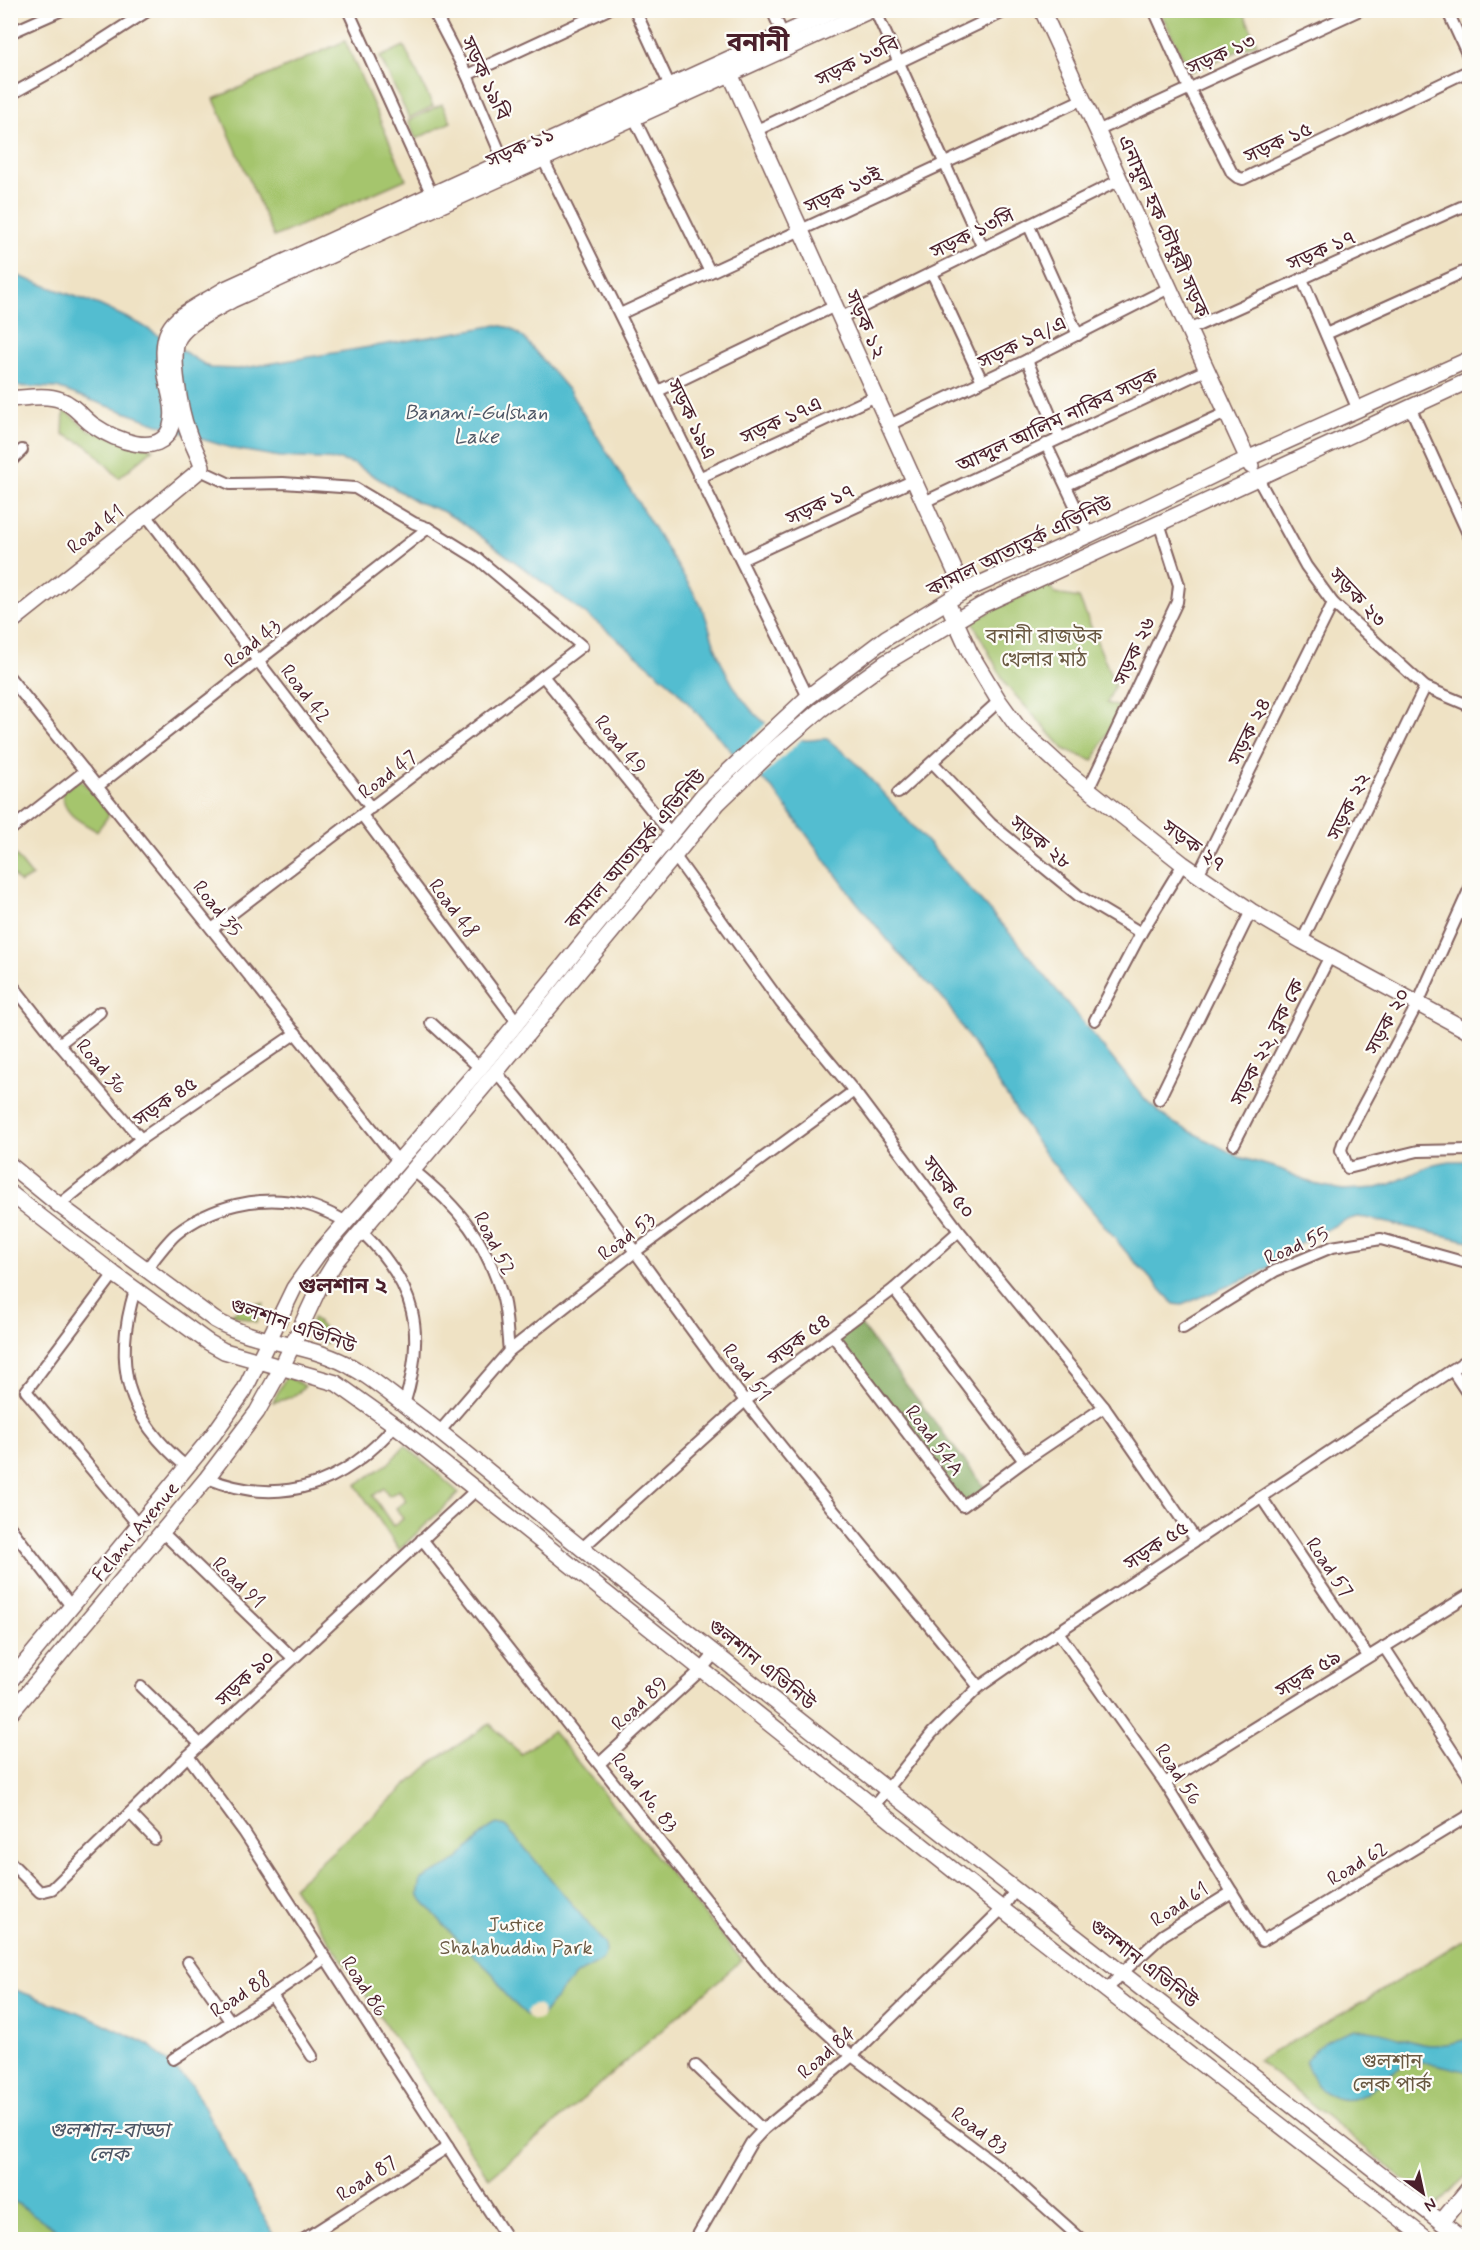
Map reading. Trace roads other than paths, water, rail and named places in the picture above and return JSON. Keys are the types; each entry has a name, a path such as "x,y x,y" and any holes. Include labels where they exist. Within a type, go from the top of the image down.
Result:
{"main road":[{"name":"সড়ক ১১","path":"435,201 504,162 540,153 634,118 783,35 836,10"},
{"name":"সড়ক ১১","path":"185,322 228,295 540,153 670,86 727,68 873,10"},
{"name":"এনামুল হক চৌধুরী সড়ক","path":"1042,10 1257,477"},
{"name":"সড়ক ১২","path":"727,68 964,591"},
{"path":"10,399 52,398 62,400 88,421 111,435 140,444 156,443 164,439 172,423 173,410 163,363 164,340 172,324 185,322 175,353 185,422 201,468"},
{"name":"কামাল আতাতুর্ক এভিনিউ","path":"282,1367 326,1277 361,1231 496,1072 718,802 778,724 808,697 886,638 964,591 1089,535 1247,459 1470,359"},
{"name":"কামাল আতাতুর্ক এভিনিউ","path":"268,1339 299,1279 480,1068 703,795 737,775 885,663 982,605 1470,380"},
{"name":"Road 41","path":"10,623 146,515 201,468"},
{"name":"সড়ক ২৭","path":"947,602 970,653 1017,726 1088,790 1183,864 1251,910 1302,941 1470,1032"},
{"path":"671,834 677,851"},
{"name":"গুলশান এভিনিউ","path":"10,1165 59,1205 215,1320 235,1329 342,1361 368,1376 440,1431 581,1549 1464,2240"},
{"name":"গুলশান এভিনিউ","path":"10,1193 135,1290 216,1347 258,1362 336,1383 394,1425 1002,1909 1426,2239"},
{"name":"Felani Avenue","path":"10,1681 188,1468 237,1402 268,1339"},
{"name":"Felani Avenue","path":"10,1714 207,1478 256,1412 282,1367"},
{"path":"1441,2222 1470,2187"}],"street":[{"path":"10,94 60,67 149,10"},
{"path":"348,10 435,201"},
{"name":"সড়ক ১৯বি","path":"433,10 467,75 504,162"},
{"path":"467,75 607,10"},
{"path":"635,10 670,86"},
{"path":"772,10 783,35"},
{"path":"873,10 983,248"},
{"name":"সড়ক ১৩বি","path":"756,131 1008,10"},
{"name":"সড়ক ১৫","path":"1154,10 1188,88 1232,173 1244,179 1470,70"},
{"name":"সড়ক ১৩","path":"1098,132 1188,88 1360,10"},
{"path":"1447,10 1470,60"},
{"path":"10,33 55,12"},
{"name":"সড়ক ১৩ই","path":"620,314 1083,99"},
{"path":"634,118 710,272"},
{"name":"সড়ক ১৯এ","path":"540,153 808,697"},
{"name":"সড়ক ১৩সি","path":"658,391 932,273 1120,180"},
{"name":"সড়ক ১৭","path":"1188,330 1470,203"},
{"path":"1029,226 1078,335"},
{"path":"1326,334 1470,269"},
{"path":"932,273 982,381"},
{"path":"1302,279 1358,410"},
{"name":"সড়ক ১৭/এ","path":"889,425 1027,360 1169,288"},
{"path":"1027,360 1060,438"},
{"name":"আব্দুল আলিম নাকিব সড়ক","path":"924,502 1206,370"},
{"name":"সড়ক ১৭এ","path":"700,477 876,396"},
{"path":"1410,408 1468,531"},
{"path":"1067,485 1226,413"},
{"path":"1046,444 1089,535"},
{"path":"10,462 22,450"},
{"path":"201,468 231,484 283,483 355,488 414,523 428,528"},
{"name":"সড়ক ২৩","path":"1257,477 1306,566 1333,603 1425,687 1470,706"},
{"name":"সড়ক ১৭","path":"741,560 914,480"},
{"name":"Road 42","path":"146,515 371,808"},
{"name":"সড়ক ২৬","path":"1088,790 1178,602 1179,585 1159,523"},
{"name":"Road 47","path":"212,929 582,646 478,559 428,528"},
{"name":"Road 43","path":"98,786 428,528"},
{"name":"সড়ক ২৪","path":"1198,875 1333,603"},
{"name":"Road 49","path":"543,676 671,834"},
{"name":"Road 35","path":"10,678 398,1161"},
{"name":"সড়ক ২২","path":"1302,941 1425,687"},
{"path":"898,794 999,701"},
{"name":"সড়ক ২৮","path":"933,762 991,824 1079,896 1141,933"},
{"path":"10,830 85,771"},
{"name":"Road 48","path":"362,815 517,1022"},
{"name":"সড়ক ৫০","path":"677,851 781,1003 854,1091 959,1232 1104,1407 1196,1540"},
{"path":"1095,1020 1141,933 1183,864"},
{"name":"সড়ক ২০","path":"1470,888 1418,1003 1341,1150 1348,1168 1418,1151 1470,1150"},
{"path":"1158,1099 1251,910"},
{"name":"সড়ক ২২, ব্লক কে","path":"1234,1144 1330,956"},
{"name":"Road 36","path":"10,982 59,1044 141,1138"},
{"name":"Road 36","path":"59,1044 100,1012"},
{"path":"431,1023 480,1068"},
{"name":"সড়ক ৪৫","path":"59,1205 141,1138 296,1033"},
{"name":"Road 51","path":"496,1072 532,1113 745,1401 979,1687"},
{"name":"Road 53","path":"440,1431 509,1350 636,1251 854,1091"},
{"name":"Road 52","path":"414,1171 442,1193 464,1218 482,1247 503,1301 509,1350"},
{"path":"146,1270 175,1235 214,1211 236,1204 259,1201 305,1204 347,1221"},
{"path":"361,1231 389,1260 399,1276 413,1314 416,1354 404,1405"},
{"name":"সড়ক ৫৪","path":"581,1549 745,1401 894,1289 959,1232"},
{"name":"Road 55","path":"1183,1328 1275,1271 1332,1247 1381,1239 1470,1264"},
{"path":"114,1274 26,1391 139,1526"},
{"path":"894,1289 1023,1461"},
{"path":"135,1290 125,1329 123,1350 130,1389 142,1416 158,1441 188,1468"},
{"name":"Road 54A","path":"833,1336 963,1506 1023,1461 1104,1407"},
{"name":"সড়ক ৫৫","path":"887,1790 932,1733 979,1687 1470,1358"},
{"path":"1452,1370 1470,1397"},
{"path":"207,1478 246,1490 288,1491 308,1486 328,1479 364,1458 394,1425"},
{"name":"সড়ক ৯০","path":"10,1862 40,1892 52,1889 200,1744 476,1490"},
{"name":"Road 57","path":"1261,1497 1368,1656"},
{"path":"10,1527 71,1606"},
{"name":"Road 91","path":"161,1531 292,1658"},
{"name":"Road No. 83","path":"423,1539 775,1985 852,2056"},
{"name":"সড়ক ৫৯","path":"1165,1783 1470,1594"},
{"name":"Road 56","path":"1058,1632 1165,1783 1262,1941"},
{"path":"1384,1647 1470,1778"},
{"name":"Road 89","path":"600,1763 702,1669 715,1653"},
{"path":"141,1687 200,1744"},
{"name":"Road 86","path":"188,1756 244,1832 508,2240"},
{"path":"874,1806 887,1790"},
{"path":"130,1813 155,1839"},
{"name":"Road 62","path":"1262,1941 1470,1815"},
{"name":"Road 84","path":"699,2238 752,2142 763,2130 852,2056 1002,1909 1016,1889"},
{"name":"Road 61","path":"1107,1990 1163,1935 1232,1892"},
{"name":"Road 88","path":"173,2059 326,1958"},
{"path":"188,1962 231,2022"},
{"path":"272,1995 312,2056"},
{"name":"Road 83","path":"852,2056 1006,2172 1082,2240"},
{"path":"696,2066 763,2130"},
{"name":"Road 87","path":"303,2240 448,2146"},
{"path":"1426,2239 1441,2222"}],"water":[{"name":"Banani-Gulshan Lake","path":"10,273 99,305 140,324 210,368 238,369 497,325 511,328 524,338 570,392 698,600 723,666 750,708 774,729 804,740 827,739 854,761 1015,939 1146,1100 1170,1121 1239,1157 1280,1169 1314,1184 1343,1190 1377,1188 1434,1164 1469,1161 1469,1241 1357,1217 1343,1221 1292,1248 1255,1275 1182,1305 1174,1304 1127,1253 1041,1149 945,1001 900,955 855,900 772,788 733,753 671,684 603,627 461,522 442,511 417,502 354,464 340,460 280,457 234,449 57,388 11,386"},
{"path":"497,1824 505,1826 519,1841 605,1944 606,1952 602,1961 576,1975 541,2017 531,2019 506,1996 493,1974 450,1932 418,1895 421,1880 454,1862 486,1831"},
{"name":"গুলশান-বাড্ডা লেক","path":"10,1988 88,2016 149,2045 192,2085 276,2239 70,2239 11,2199"},
{"path":"1355,2029 1382,2032 1429,2045 1469,2039 1469,2072 1432,2064 1410,2064 1399,2068 1362,2095 1352,2099 1329,2095 1314,2081 1306,2062 1321,2045"}],"district":[{"name":"বনানী","path":"758,42"},
{"name":"গুলশান ২","path":"343,1285"}],"park label":[{"name":"বনানী রাজউক খেলার মাঠ","path":"1044,648"},
{"name":"Justice Shahabuddin Park","path":"516,1936"},
{"name":"গুলশান লেক পার্ক","path":"1392,2072"}]}
